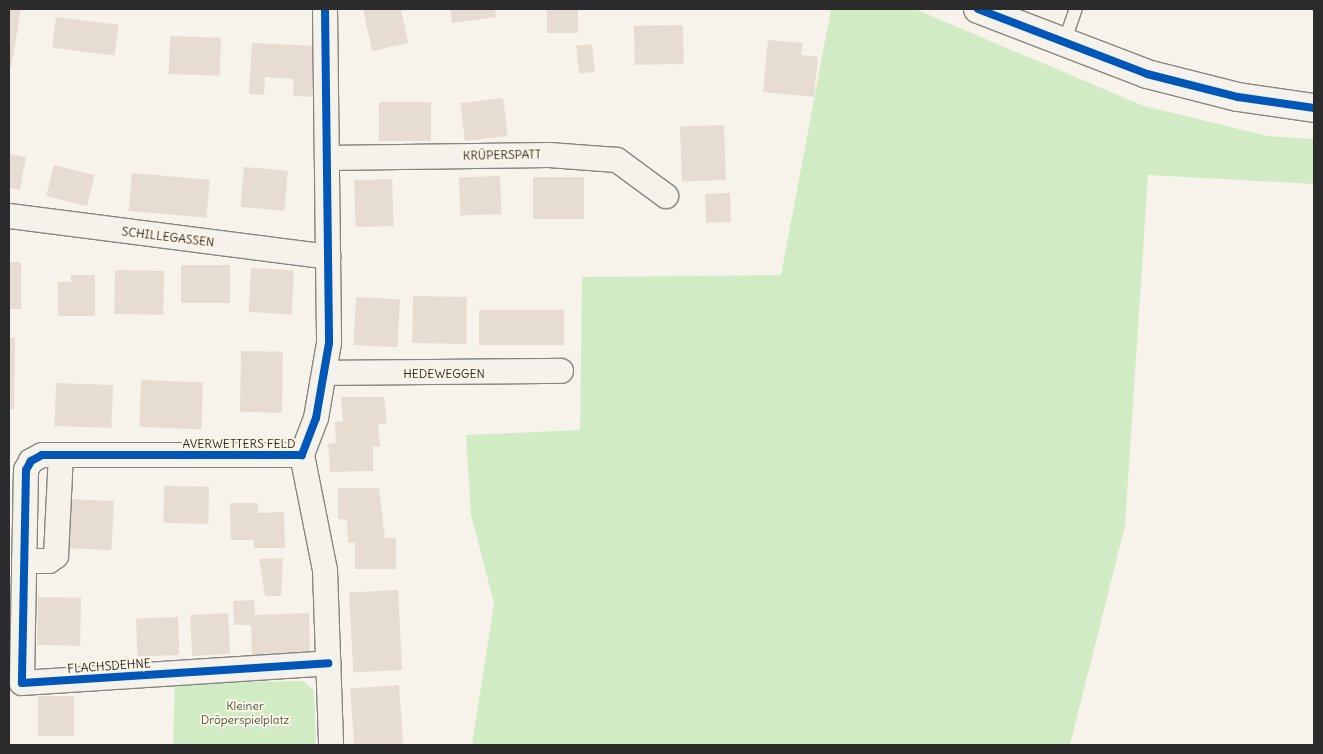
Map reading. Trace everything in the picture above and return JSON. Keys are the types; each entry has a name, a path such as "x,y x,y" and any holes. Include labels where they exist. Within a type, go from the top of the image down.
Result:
{"street":[{"name":"AVERWETTERS FELD","path":"19,556 26,470 42,455 302,456 326,373 328,257 326,9"},
{"path":"978,9 1147,74 1238,97 1314,108"},
{"name":"KRÜPERSPATT","path":"327,158 549,154 617,160 666,196"},
{"name":"SCHILLEGASSEN","path":"9,216 328,257"},
{"name":"HEDEWEGGEN","path":"326,373 561,371"},
{"path":"19,556 49,561 56,556 61,456"},
{"path":"302,456 325,570 331,745"},
{"name":"FLACHSDEHNE","path":"19,556 22,683 328,663"}],"lane":[{"path":"1064,43 1076,9"}],"green space":[{"path":"831,9 915,9 1144,106 1268,136 1314,139 1314,184 1148,175 1125,526 1070,745 472,745 494,603 471,515 466,435 580,430 582,277 781,275"},
{"name":"Kleiner Dröperspielplatz","path":"304,681 314,691 316,744 173,745 175,683"}],"building":[{"path":"9,9 21,9 11,68 9,68"},
{"path":"363,9 401,9 408,43 372,51"},
{"path":"450,9 495,9 496,17 452,23"},
{"path":"547,9 578,9 578,33 547,33"},
{"path":"56,17 119,25 115,55 52,48"},
{"path":"683,25 684,64 635,65 634,26"},
{"path":"170,36 221,38 220,76 169,74"},
{"path":"768,40 803,43 801,55 818,57 814,97 763,92"},
{"path":"252,43 318,46 315,97 293,96 294,79 265,77 264,95 249,94"},
{"path":"592,44 595,72 579,74 576,46"},
{"path":"503,98 508,136 465,141 460,103"},
{"path":"379,102 431,102 431,141 379,141"},
{"path":"724,125 726,180 682,182 680,127"},
{"path":"9,154 26,157 20,190 9,188"},
{"path":"54,165 95,175 87,206 46,196"},
{"path":"244,167 288,171 284,211 241,207"},
{"path":"132,173 210,180 206,218 129,211"},
{"path":"500,176 501,214 460,215 459,177"},
{"path":"533,177 584,177 584,219 533,219"},
{"path":"392,179 394,226 356,227 354,180"},
{"path":"730,193 731,222 706,223 705,194"},
{"path":"9,262 21,262 21,309 9,309"},
{"path":"181,265 230,265 230,303 181,303"},
{"path":"251,268 294,270 292,314 249,312"},
{"path":"115,270 164,271 163,315 114,314"},
{"path":"71,275 95,275 95,316 58,316 58,282 71,282"},
{"path":"413,296 467,297 466,344 412,343"},
{"path":"356,297 400,299 397,347 353,345"},
{"path":"479,310 564,310 564,345 479,345"},
{"path":"9,338 15,338 14,409 9,409"},
{"path":"241,351 283,352 282,413 240,412"},
{"path":"141,380 203,382 201,429 139,427"},
{"path":"56,383 113,385 111,428 54,426"},
{"path":"341,397 384,397 387,423 378,424 380,447 373,446 373,471 330,472 328,444 336,443 335,422 343,421"},
{"path":"164,486 209,487 208,524 163,523"},
{"path":"338,488 379,488 385,538 396,538 396,569 355,569 355,543 348,543 347,520 338,519"},
{"path":"69,499 114,501 111,550 66,548"},
{"path":"230,503 258,503 258,513 284,512 285,548 254,548 254,540 231,540"},
{"path":"283,558 281,596 265,596 259,559"},
{"path":"398,590 402,670 353,672 349,593"},
{"path":"38,597 81,598 80,646 37,645"},
{"path":"254,600 255,615 309,613 310,655 252,657 251,625 234,625 233,601"},
{"path":"228,613 230,654 192,656 190,615"},
{"path":"178,617 179,655 137,656 136,618"},
{"path":"399,685 403,745 354,745 350,688"},
{"path":"38,696 74,696 74,736 38,736"}],"cycle path":[{"path":"325,9 329,343 316,418 302,455 42,455 31,461 26,470 22,683 328,663"},
{"path":"978,9 1147,74 1238,97 1314,108"}]}
